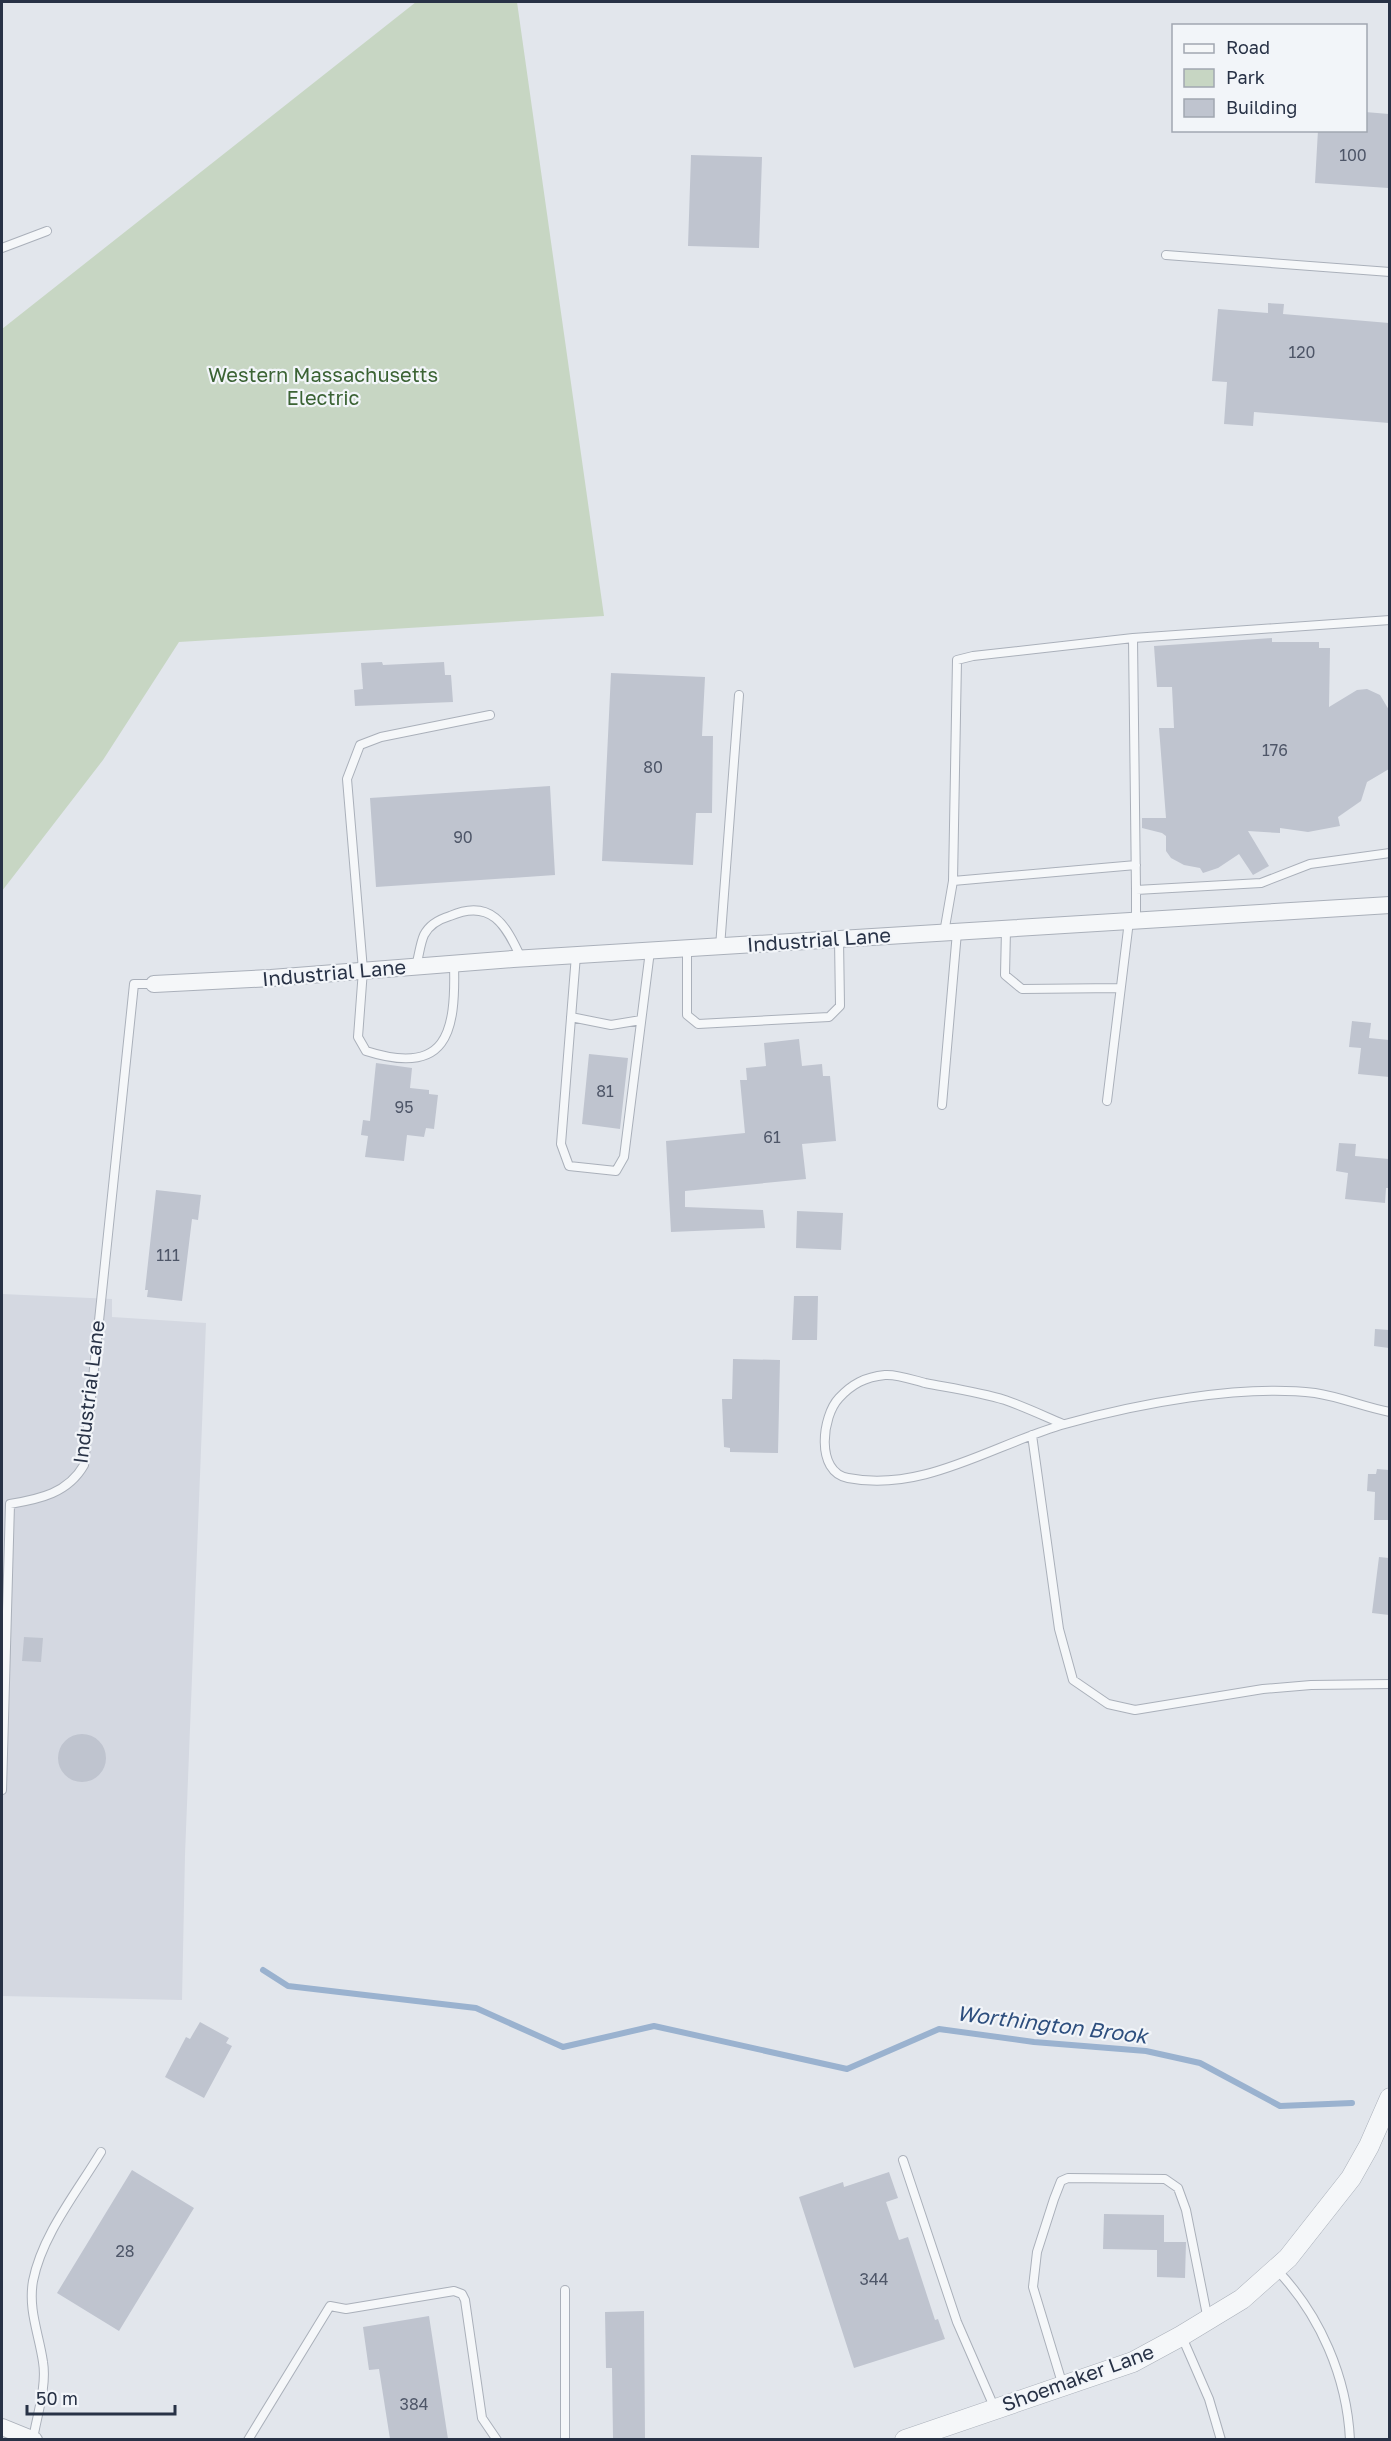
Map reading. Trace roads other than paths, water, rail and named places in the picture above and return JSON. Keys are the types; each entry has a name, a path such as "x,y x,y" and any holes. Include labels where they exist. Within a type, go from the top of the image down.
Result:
{"street":[{"name":"Industrial Lane","path":"154,984 271,978 521,958 1389,905"},
{"name":"Shoemaker Lane","path":"905,2439 1133,2362 1208,2320 1251,2292 1277,2270 1360,2165 1389,2098"},
{"path":"2,2427 33,2439"}],"lane":[{"path":"2,248 47,231"},
{"path":"1166,255 1389,272"},
{"path":"942,1105 953,882 957,660 1133,638 1389,620"},
{"path":"1107,1101 1120,988 1133,921 1136,890 1133,638"},
{"path":"720,946 739,695"},
{"path":"454,963 455,995 450,1023 440,1047 424,1058 387,1058 366,1051 358,1036 363,970 347,779 352,760 360,745 381,737 490,715"},
{"path":"1136,890 1260,883 1310,864 1389,853"},
{"path":"953,882 1136,865"},
{"path":"416,966 425,933 438,920 474,910 492,915 507,928 521,958"},
{"path":"1006,929 1005,975 1022,989 1120,988"},
{"path":"687,948 687,1016 698,1024 829,1017 840,1006 839,939"},
{"path":"576,955 561,1144 569,1166 616,1171 624,1158 650,951"},
{"name":"Industrial Lane","path":"2,1790 6,1503 50,1495 67,1486 77,1477 84,1465 134,984 154,984"},
{"path":"571,1017 611,1024 641,1020"},
{"path":"1063,1424 1004,1400 887,1375 852,1383 830,1407 824,1451 832,1470 846,1478 894,1479 942,1470 1063,1424 1166,1403 1269,1392 1324,1395 1389,1412"},
{"path":"1032,1435 1059,1629 1073,1680 1107,1704 1135,1710 1263,1689 1311,1685 1389,1684"},
{"path":"33,2439 43,2386 44,2364 33,2322 33,2282 48,2242 101,2152"},
{"path":"903,2160 957,2322 995,2409"},
{"path":"1063,2386 1033,2287 1040,2241 1061,2181 1068,2178 1165,2179 1178,2188 1192,2233 1208,2320"},
{"path":"1277,2270 1294,2288 1312,2313 1325,2343 1343,2385 1349,2409 1350,2439"},
{"path":"565,2290 565,2439"},
{"path":"248,2439 330,2306 346,2309 454,2291 462,2294 465,2300 482,2418 497,2439"},
{"path":"1181,2336 1209,2399 1221,2439"}],"waterway":[{"name":"Worthington Brook","path":"263,1970 288,1986 476,2008 563,2047 654,2026 847,2069 939,2029 1034,2042 1146,2051 1200,2063 1280,2106 1352,2103"}],"park label":[{"name":"Western Massachusetts Electric","path":"323,386"}]}
